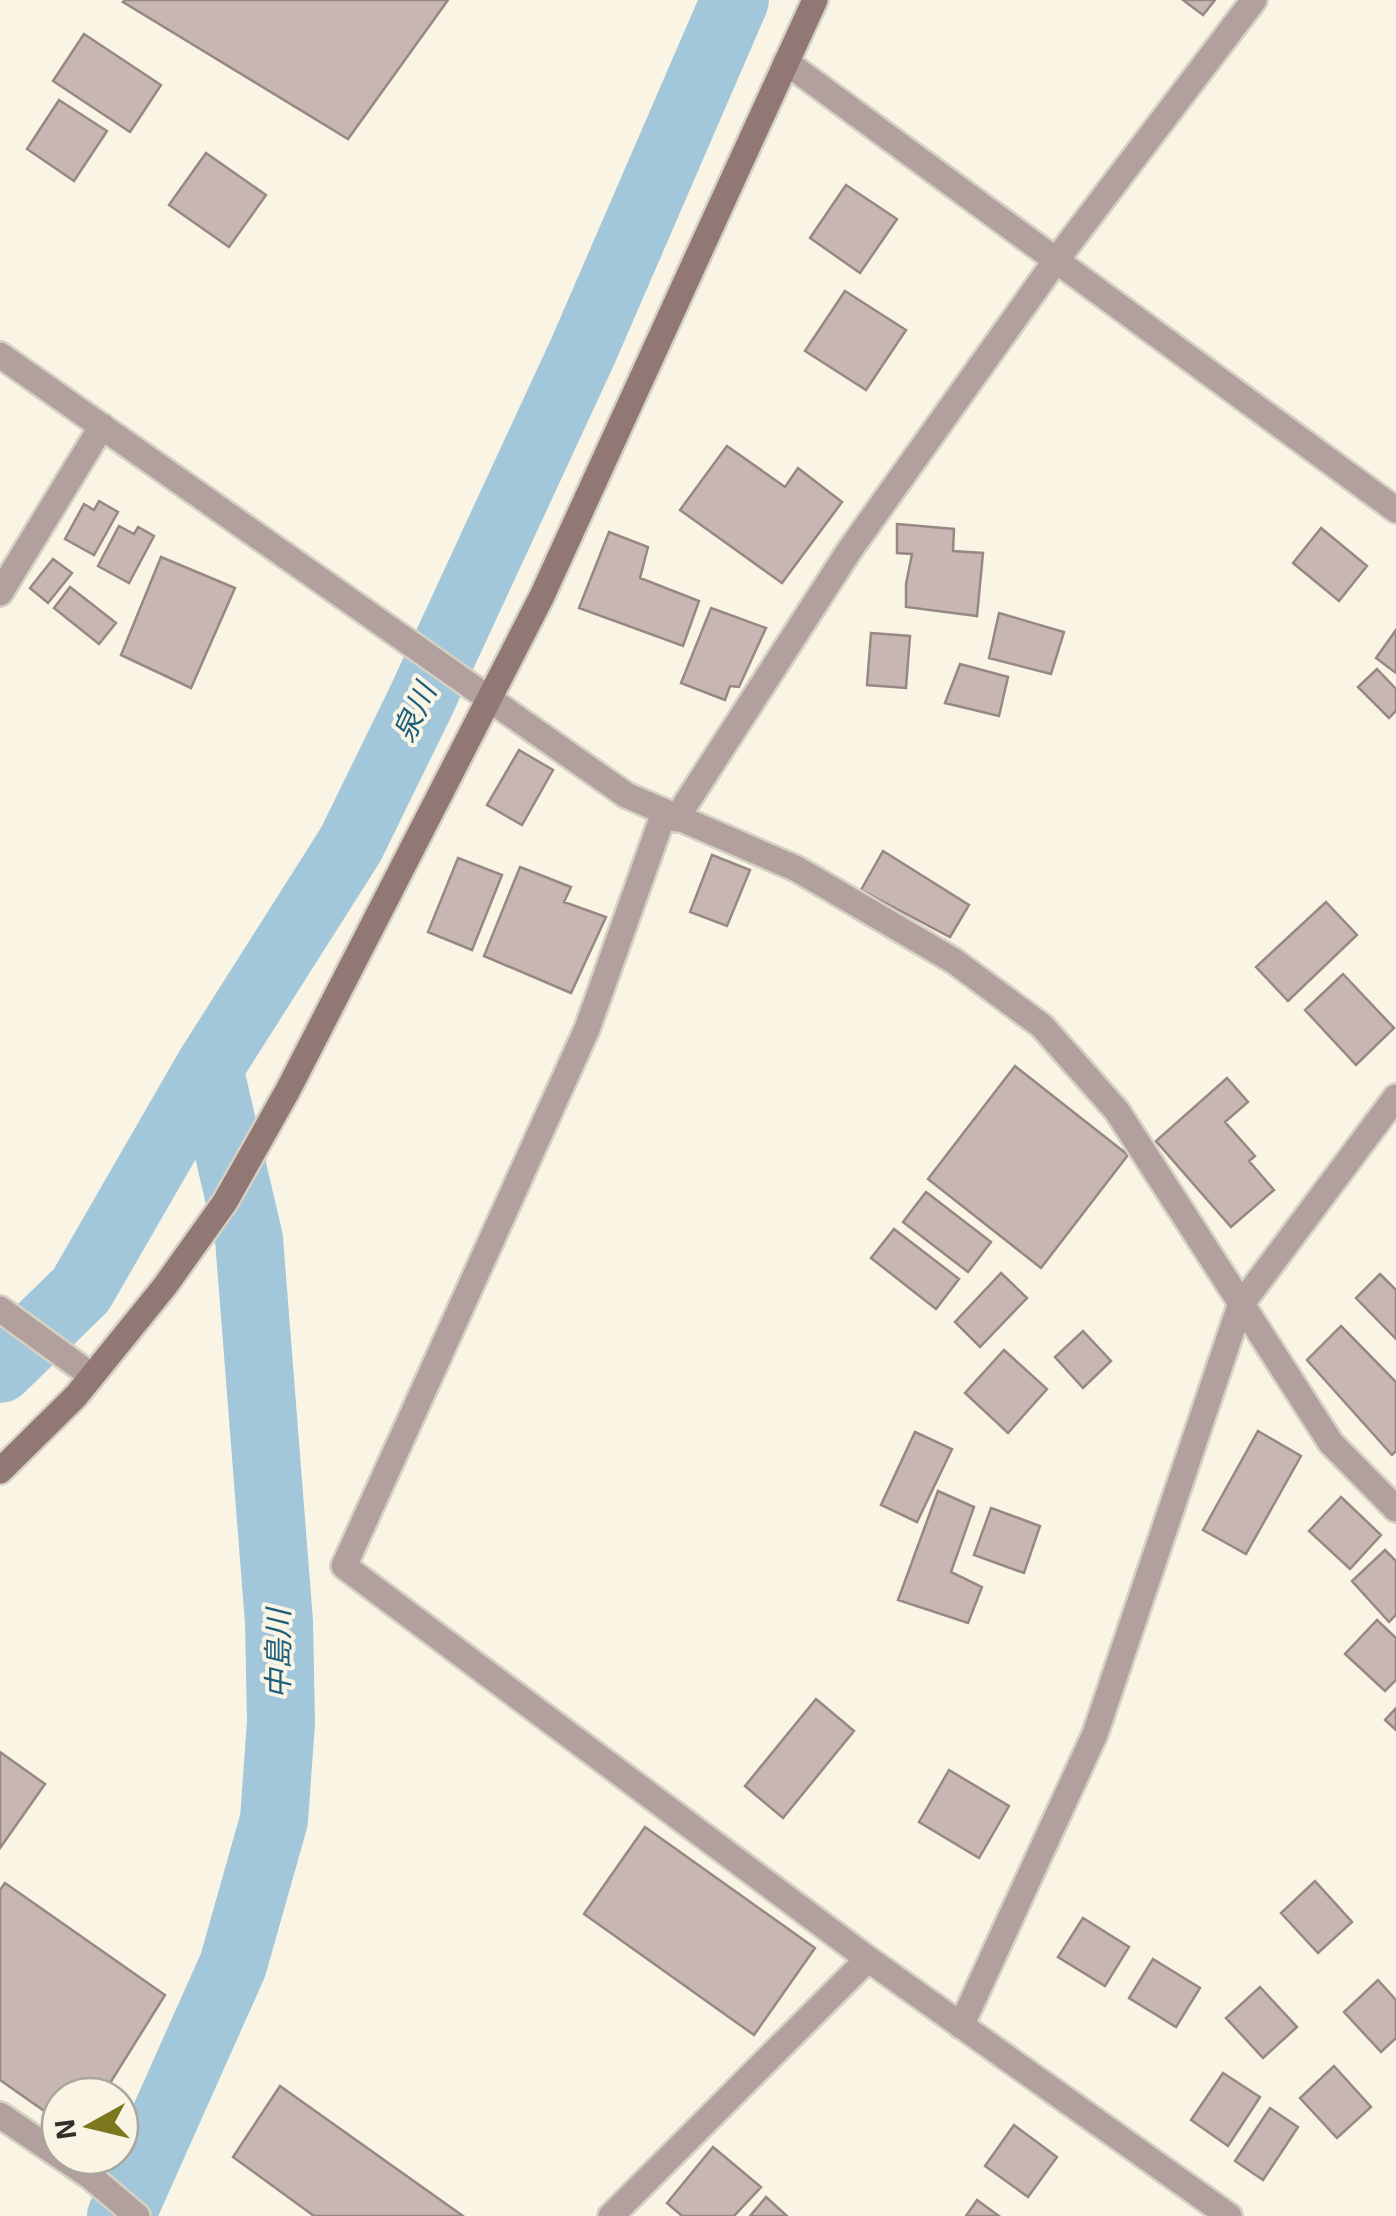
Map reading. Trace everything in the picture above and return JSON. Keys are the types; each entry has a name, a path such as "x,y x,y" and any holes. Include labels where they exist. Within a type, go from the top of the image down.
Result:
{"street":[{"path":"0,1471 91,1376 165,1286 225,1202 288,1090 542,596 814,0"},
{"path":"1230,2216 868,1959 344,1566 587,1028 670,816 849,552 1057,259 1254,0"},
{"path":"786,62 1396,510"},
{"path":"0,355 626,795 796,868 954,961 1042,1026 1117,1111 1331,1443 1396,1509"},
{"path":"0,593 102,426"},
{"path":"960,2026 1095,1734 1240,1306 1396,1096"},
{"path":"1,1310 91,1376"},
{"path":"611,2216 868,1959"},
{"path":"0,2115 91,2177 137,2216"}],"building":[{"path":"125,0 448,0 348,139"},
{"path":"1183,0 1215,0 1203,15"},
{"path":"84,34 161,85 130,132 53,81"},
{"path":"59,100 107,131 74,181 27,149"},
{"path":"206,153 266,195 229,247 169,205"},
{"path":"846,185 897,219 860,273 810,238"},
{"path":"845,291 906,330 866,390 805,351"},
{"path":"727,446 785,487 798,468 842,502 782,583 680,510"},
{"path":"99,501 118,512 94,555 65,539 84,504 94,510"},
{"path":"897,524 954,529 953,551 983,553 977,616 906,607 912,554 897,553"},
{"path":"119,526 134,534 138,527 154,536 129,583 98,566"},
{"path":"1321,528 1367,566 1339,601 1293,563"},
{"path":"609,532 648,547 640,578 699,601 683,646 579,608"},
{"path":"161,557 235,588 191,688 121,655"},
{"path":"53,559 72,573 48,603 30,588"},
{"path":"70,587 116,623 99,644 54,608"},
{"path":"711,608 766,628 739,687 730,686 725,700 681,683"},
{"path":"999,613 1064,632 1051,674 989,658"},
{"path":"1396,630 1396,673 1376,658"},
{"path":"871,633 910,636 906,688 867,685"},
{"path":"960,664 1008,677 999,716 945,703"},
{"path":"1377,669 1396,689 1396,711 1389,718 1358,687"},
{"path":"519,750 553,770 522,825 487,805"},
{"path":"883,851 969,905 950,937 861,890"},
{"path":"712,855 750,870 727,926 690,912"},
{"path":"458,858 502,875 472,950 428,932"},
{"path":"520,867 571,887 564,902 606,917 571,993 484,956"},
{"path":"1326,902 1357,935 1288,1001 1256,967"},
{"path":"1343,974 1394,1028 1356,1065 1305,1010"},
{"path":"1015,1066 1128,1155 1041,1268 928,1179"},
{"path":"1227,1078 1248,1102 1225,1122 1255,1156 1249,1161 1274,1190 1231,1227 1156,1141"},
{"path":"926,1192 991,1242 968,1272 903,1222"},
{"path":"894,1229 959,1279 936,1309 871,1258"},
{"path":"1001,1273 1027,1298 980,1347 955,1322"},
{"path":"1380,1274 1396,1290 1396,1339 1356,1298"},
{"path":"1341,1326 1396,1382 1396,1451 1392,1455 1307,1360"},
{"path":"1083,1331 1111,1361 1083,1388 1055,1357"},
{"path":"1004,1350 1047,1389 1008,1433 965,1393"},
{"path":"1258,1431 1301,1456 1246,1554 1203,1530"},
{"path":"915,1432 952,1449 917,1522 881,1505"},
{"path":"938,1491 974,1507 951,1572 982,1587 968,1623 898,1600"},
{"path":"1341,1497 1381,1535 1350,1569 1309,1531"},
{"path":"991,1508 1040,1526 1024,1573 974,1555"},
{"path":"1385,1550 1396,1561 1396,1615 1389,1622 1352,1581"},
{"path":"1377,1620 1396,1638 1396,1680 1385,1691 1345,1654"},
{"path":"816,1699 854,1731 783,1818 745,1786"},
{"path":"1396,1708 1396,1730 1385,1720"},
{"path":"0,1752 45,1784 0,1848"},
{"path":"949,1770 1009,1806 979,1858 919,1822"},
{"path":"645,1827 815,1948 754,2035 584,1914"},
{"path":"1315,1881 1352,1922 1318,1953 1281,1913"},
{"path":"5,1883 165,1995 114,2076 40,2076 40,2108 0,2080 0,1890"},
{"path":"1083,1918 1129,1947 1105,1986 1058,1957"},
{"path":"1153,1959 1200,1988 1176,2027 1129,1998"},
{"path":"1378,1980 1396,2000 1396,2038 1381,2052 1344,2012"},
{"path":"1260,1987 1297,2027 1263,2058 1226,2018"},
{"path":"1334,2066 1371,2107 1337,2138 1300,2098"},
{"path":"1223,2073 1260,2097 1228,2146 1191,2120"},
{"path":"280,2086 463,2216 314,2216 233,2157"},
{"path":"1270,2108 1298,2127 1263,2180 1235,2161"},
{"path":"1014,2125 1057,2157 1028,2197 985,2166"},
{"path":"713,2147 761,2187 734,2216 682,2216 667,2203"},
{"path":"766,2197 787,2216 750,2216"},
{"path":"977,2200 999,2216 966,2216"}],"waterway":[{"name":"泉川","path":"0,1369 81,1290 209,1068 351,844 583,351 735,0"},
{"name":"中島川","path":"121,2216 233,1965 274,1820 281,1722 279,1622 249,1239 209,1068"}]}
